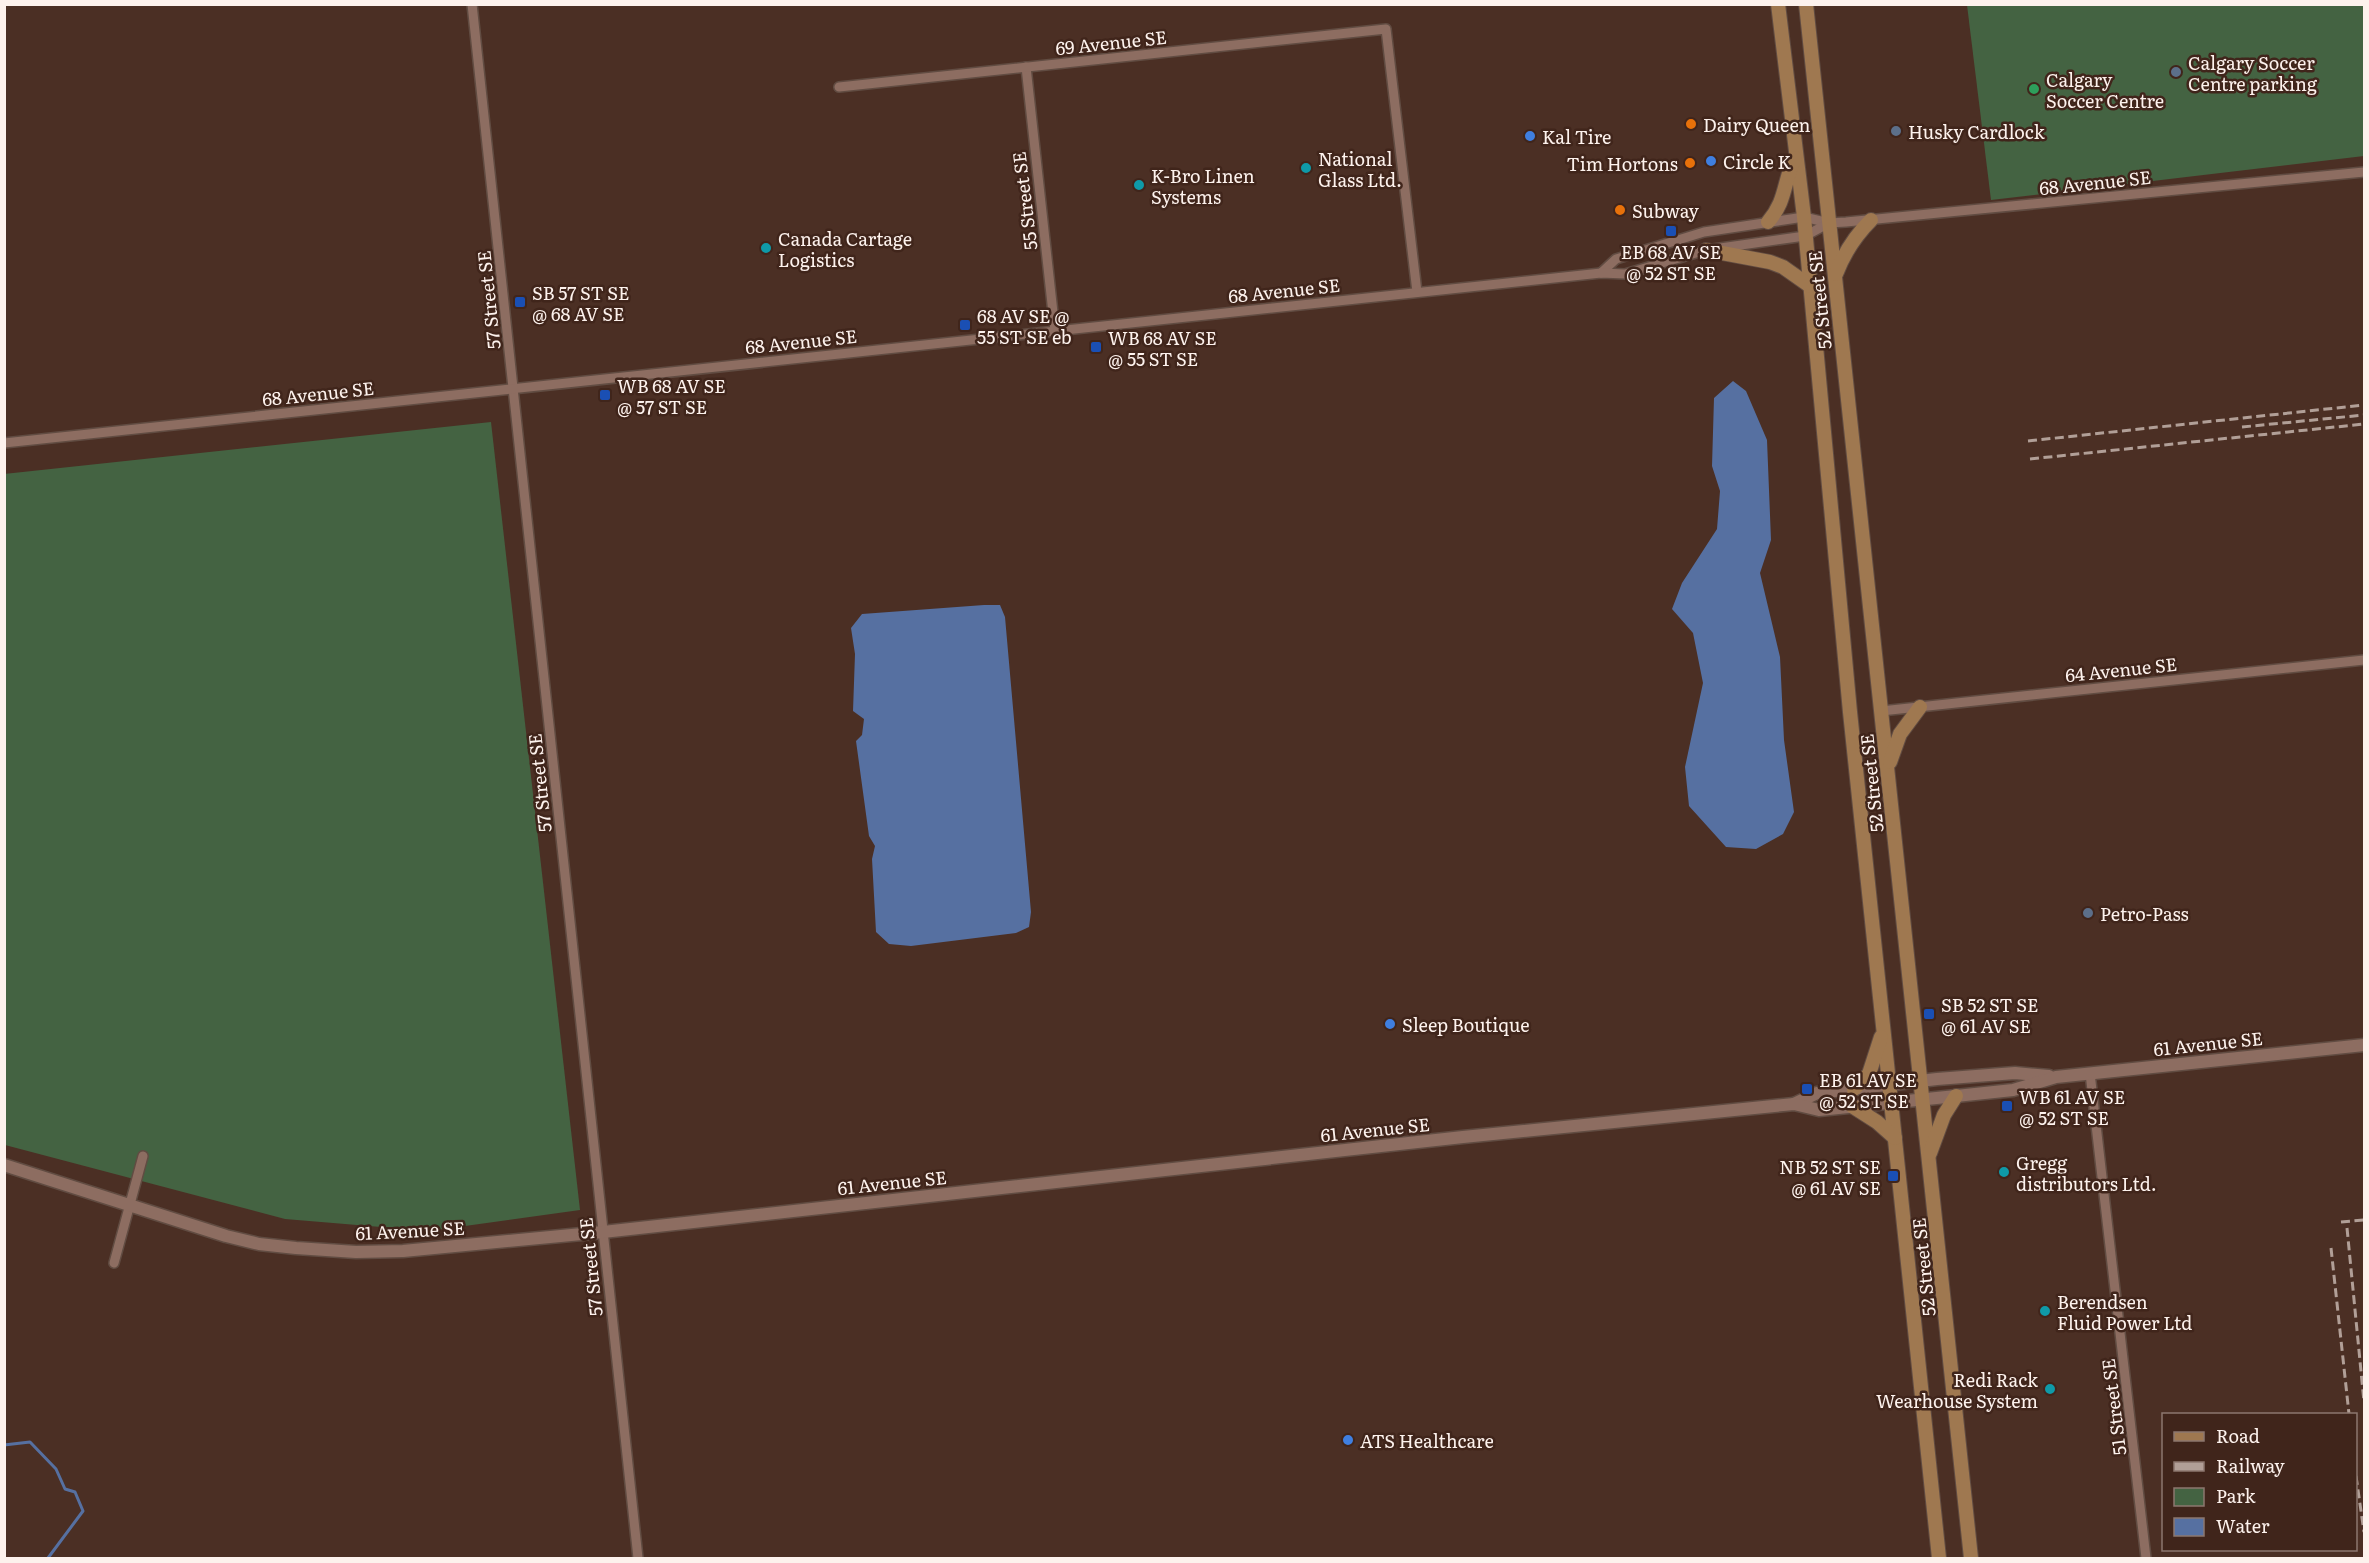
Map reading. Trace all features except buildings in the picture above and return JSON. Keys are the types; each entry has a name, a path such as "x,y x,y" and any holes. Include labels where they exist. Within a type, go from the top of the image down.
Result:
{"main road":[{"name":"52 Street SE","path":"1778,4 1804,217 1850,712 1939,1558"},
{"name":"52 Street SE","path":"1806,4 1971,1558"},
{"path":"1768,222 1781,205 1789,170 1796,156"},
{"path":"1835,275 1853,240 1871,220"},
{"path":"1706,250 1770,262 1783,267 1810,286"},
{"path":"1888,767 1900,734 1920,706"},
{"path":"1854,1089 1869,1074 1883,1029"},
{"path":"1930,1155 1944,1115 1956,1096"},
{"path":"1852,1106 1877,1122 1895,1138"}],"street":[{"name":"57 Street SE","path":"472,4 638,1558"},
{"name":"69 Avenue SE","path":"839,87 1386,29 1417,292"},
{"name":"55 Street SE","path":"1026,67 1055,331"},
{"name":"68 Avenue SE","path":"1601,273 1616,259 1667,242 1704,232 1804,217 1829,223 1871,220 2364,172"},
{"name":"68 Avenue SE","path":"4,442 1417,292 1601,273 1626,274 1706,250 1805,236 1829,223"},
{"name":"64 Avenue SE","path":"1881,711 2364,660"},
{"name":"61 Avenue SE","path":"4,1165 226,1236 259,1244 356,1252 403,1251 603,1232 1222,1163 1794,1104 1819,1110 1923,1100 2013,1090 2056,1077 2364,1045"},
{"name":"61 Avenue SE","path":"1794,1104 1817,1093 1920,1081 2015,1073 2056,1077"},
{"name":"51 Street SE","path":"2090,1073 2146,1558"},
{"path":"114,1263 143,1156"}],"green space":[{"path":"1967,5 2364,5 2364,156 1991,200"},
{"path":"491,422 580,1210 429,1231 285,1219 5,1145 4,474"}],"water":[{"path":"1733,381 1746,391 1767,440 1771,540 1760,573 1780,657 1784,740 1794,812 1783,834 1756,849 1726,847 1689,806 1685,767 1703,683 1693,633 1672,609 1682,583 1717,529 1720,491 1712,466 1714,398"},
{"path":"1000,605 1005,617 1031,912 1029,927 1016,933 911,946 889,944 876,932 872,859 875,846 869,836 856,741 862,735 864,719 853,711 855,654 851,628 862,614"}],"waterway":[{"path":"4,1445 30,1442 56,1469 65,1489 75,1492 83,1511 48,1558"}],"railway":[{"path":"2028,441 2364,405"},
{"path":"2242,427 2364,415"},
{"path":"2030,459 2364,424"},
{"path":"2341,1222 2364,1220"},
{"path":"2347,1228 2364,1402"},
{"path":"2331,1248 2349,1413"},
{"path":"2357,1483 2364,1532"}],"place":[{"name":"Calgary Soccer Centre parking","path":"2176,72"},
{"name":"Calgary Soccer Centre","path":"2034,89"},
{"name":"Dairy Queen","path":"1691,124"},
{"name":"Husky Cardlock","path":"1896,131"},
{"name":"Kal Tire","path":"1530,136"},
{"name":"Circle K","path":"1711,161"},
{"name":"Tim Hortons","path":"1690,163"},
{"name":"National Glass Ltd.","path":"1306,168"},
{"name":"K-Bro Linen Systems","path":"1139,185"},
{"name":"Subway","path":"1620,210"},
{"name":"EB 68 AV SE @ 52 ST SE","path":"1671,231"},
{"name":"Canada Cartage Logistics","path":"766,248"},
{"name":"SB 57 ST SE @ 68 AV SE","path":"520,302"},
{"name":"68 AV SE @ 55 ST SE eb","path":"965,325"},
{"name":"WB 68 AV SE @ 55 ST SE","path":"1096,347"},
{"name":"WB 68 AV SE @ 57 ST SE","path":"605,395"},
{"name":"Petro-Pass","path":"2088,913"},
{"name":"SB 52 ST SE @ 61 AV SE","path":"1929,1014"},
{"name":"Sleep Boutique","path":"1390,1024"},
{"name":"EB 61 AV SE @ 52 ST SE","path":"1807,1089"},
{"name":"WB 61 AV SE @ 52 ST SE","path":"2007,1106"},
{"name":"Gregg distributors Ltd.","path":"2004,1172"},
{"name":"NB 52 ST SE @ 61 AV SE","path":"1893,1176"},
{"name":"Berendsen Fluid Power Ltd","path":"2045,1311"},
{"name":"Redi Rack Wearhouse System","path":"2050,1389"},
{"name":"ATS Healthcare","path":"1348,1440"}]}
